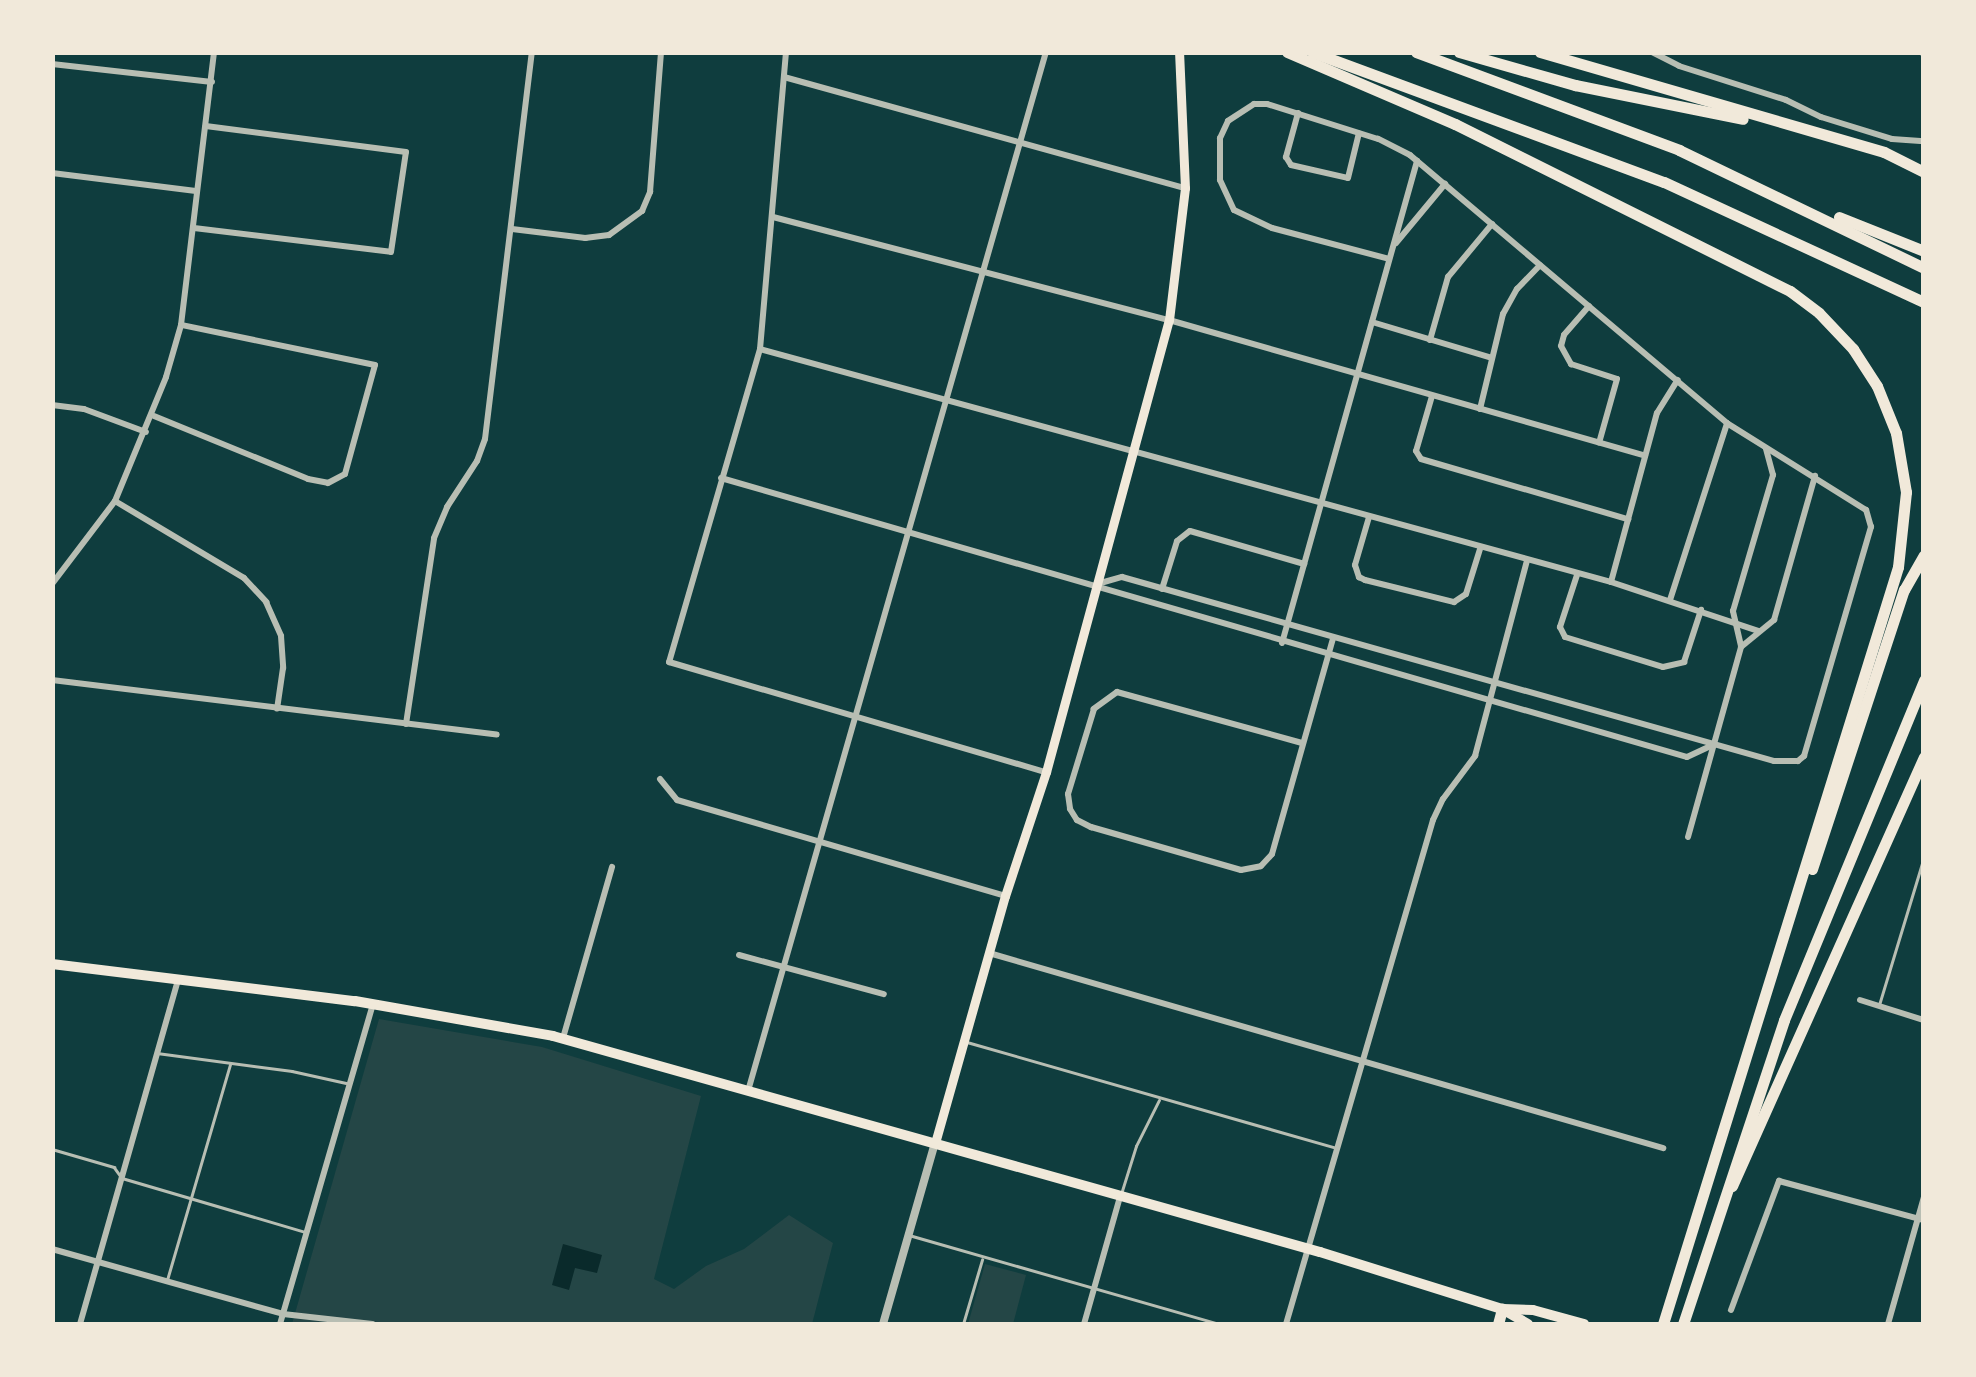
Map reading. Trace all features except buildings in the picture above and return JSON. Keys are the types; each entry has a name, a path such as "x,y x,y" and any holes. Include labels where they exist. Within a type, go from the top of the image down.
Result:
{"highway":[{"path":"1287,52 1455,124 1790,292 1841,335 1877,386 1903,460 1903,540 1882,625 1663,1324"},
{"path":"1312,52 1664,182 1924,302"},
{"path":"1416,52 1600,118 1777,194 1924,251"},
{"path":"1459,52 1576,85 1801,129"},
{"path":"1540,52 1884,152 1924,172"},
{"path":"1777,194 1924,268"},
{"path":"1781,953 1904,590 1924,555"},
{"path":"1683,1324 1784,1020 1924,680"},
{"path":"1723,1202 1924,757"},
{"path":"1498,1324 1502,1309"}],"main road":[{"path":"935,1143 1005,896 1046,772 1169,320 1185,188 1179,52"},
{"path":"52,964 373,1004 563,1039 1307,1248 1502,1309 1528,1324"},
{"path":"1502,1309 1533,1310 1584,1324"}],"street":[{"path":"52,584 115,501 154,416 181,325 214,52"},
{"path":"406,724 434,538 446,506 478,461 485,439 532,52"},
{"path":"512,229 586,238 609,235 642,211 650,192 660,52"},
{"path":"786,52 760,349 669,662 1046,772"},
{"path":"748,1091 1046,52"},
{"path":"1652,52 1678,66 1786,100 1821,117 1892,139 1924,141"},
{"path":"52,64 212,82"},
{"path":"784,77 1185,188"},
{"path":"1096,584 1122,577 1714,745 1785,764 1798,762 1809,749 1872,521 1866,510 1727,423 1417,161 1359,132 1261,103 1228,121 1220,149 1222,190 1228,204 1254,222 1389,259"},
{"path":"1298,113 1286,157 1291,165 1345,179 1359,132"},
{"path":"194,228 392,252 406,152 206,126"},
{"path":"1282,644 1417,161"},
{"path":"52,173 196,191"},
{"path":"1392,248 1445,184"},
{"path":"773,217 1169,320 1645,456"},
{"path":"1430,340 1448,277 1492,224"},
{"path":"1480,409 1508,303 1540,265"},
{"path":"1588,306 1562,338 1563,353 1574,366 1614,376 1617,382 1599,443"},
{"path":"1372,322 1492,358"},
{"path":"154,416 308,479 328,483 344,474 375,365 181,325"},
{"path":"760,349 1610,582 1732,619 1758,632"},
{"path":"1610,582 1657,413 1678,380"},
{"path":"1432,396 1416,451 1421,459 1628,519"},
{"path":"52,405 84,409 146,432"},
{"path":"1670,600 1727,423"},
{"path":"1766,448 1773,474"},
{"path":"1741,647 1732,619 1773,474 1781,464 1792,461"},
{"path":"1688,836 1741,647 1771,625 1815,476"},
{"path":"721,478 1096,584 1113,595 1282,644 1686,757 1714,745"},
{"path":"115,501 244,578 266,602 281,636 283,668 276,709"},
{"path":"1369,517 1355,565 1359,577 1365,580 1454,602 1466,594 1480,549"},
{"path":"1162,589 1177,541 1190,531 1304,564"},
{"path":"1286,1324 1433,820 1442,799 1475,756 1527,561"},
{"path":"1576,575 1560,627 1565,637 1662,667 1684,662 1701,610"},
{"path":"1302,743 1131,693 1108,695 1094,710 1068,794 1072,814 1091,828 1241,870 1261,866 1272,854 1333,638"},
{"path":"52,680 497,734"},
{"path":"660,780 677,800 1005,896"},
{"path":"563,1039 612,867"},
{"path":"989,953 1663,1148"},
{"path":"739,955 884,994"},
{"path":"80,1324 178,979"},
{"path":"1860,1000 1924,1020"},
{"path":"280,1324 373,1004"},
{"path":"883,1324 935,1143"},
{"path":"1732,1310 1779,1181 1921,1219"},
{"path":"1084,1324 1120,1196"},
{"path":"1888,1324 1921,1219 1924,1197"},
{"path":"52,1249 284,1314 372,1324"}],"lane":[{"path":"1878,1006 1924,858"},
{"path":"964,1041 1336,1148"},
{"path":"157,1053 292,1071 348,1084"},
{"path":"166,1281 230,1065"},
{"path":"1120,1196 1136,1146 1159,1099"},
{"path":"52,1149 114,1167 122,1178 308,1233"},
{"path":"909,1236 1220,1324"},
{"path":"963,1324 982,1258"},
{"path":"1188,1324 1190,1316"}],"shaded area":[{"path":"379,1019 542,1047 701,1096 654,1279 674,1289 706,1266 744,1249 789,1215 833,1243 812,1324 292,1324"},
{"path":"563,1244 602,1255 597,1273 575,1268 569,1290 552,1285"},
{"path":"985,1264 1026,1275 1013,1324 968,1324"}],"railway":[{"path":"1920,52 1924,56"}]}
